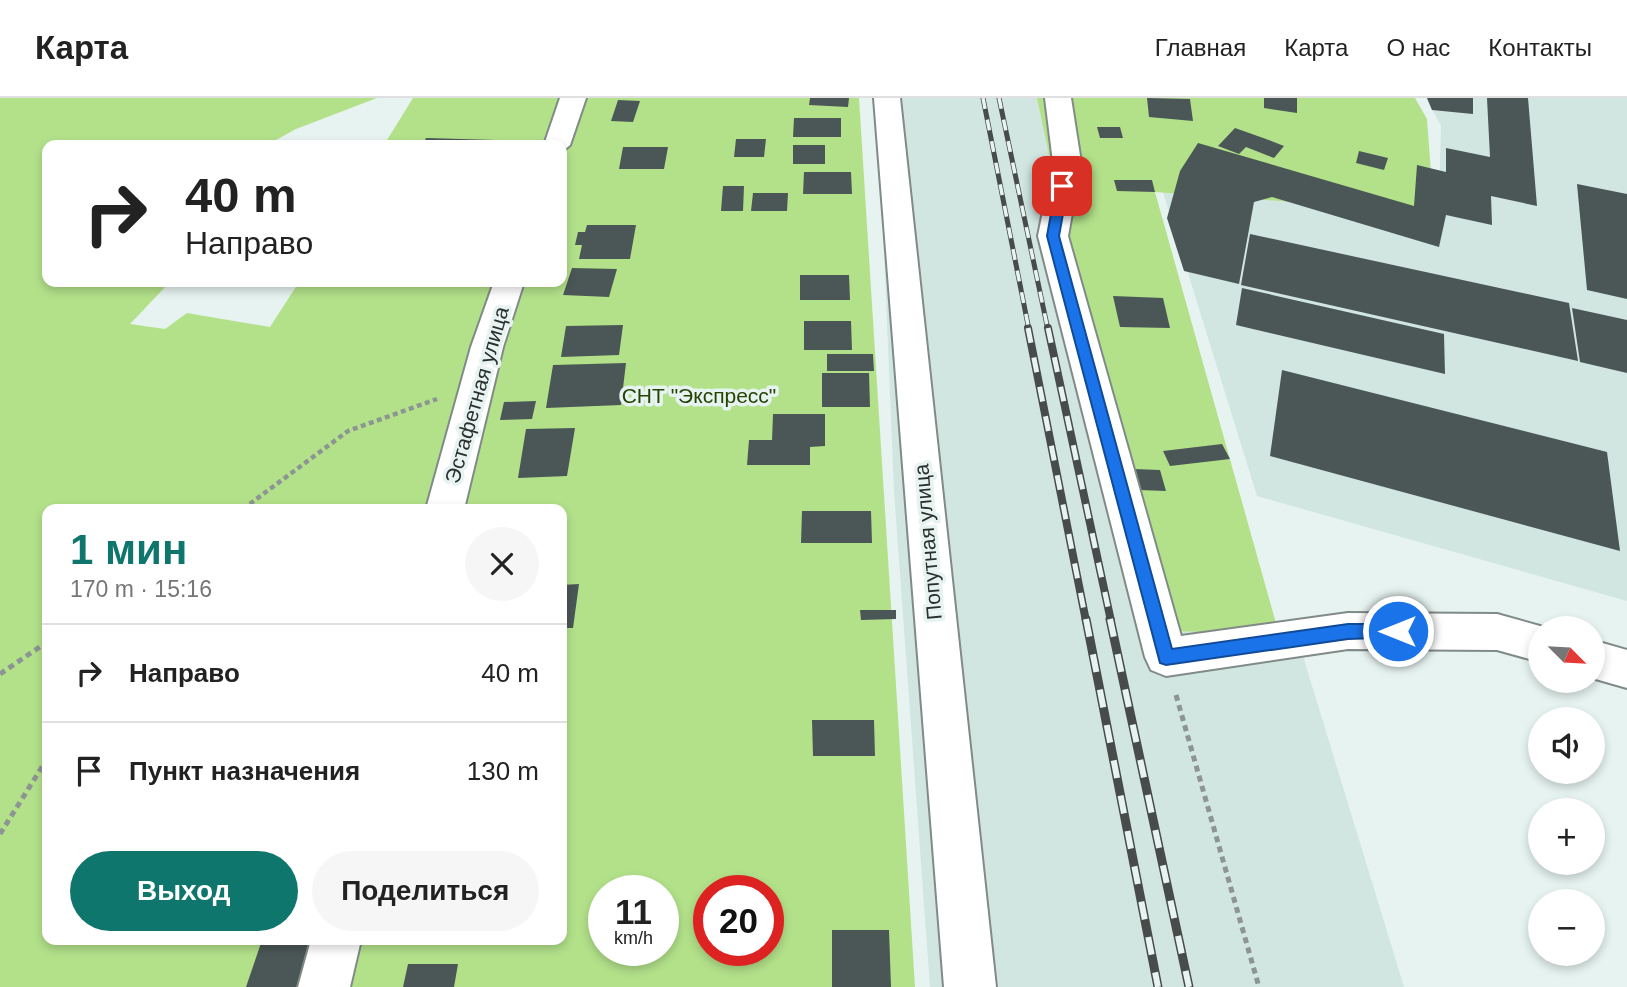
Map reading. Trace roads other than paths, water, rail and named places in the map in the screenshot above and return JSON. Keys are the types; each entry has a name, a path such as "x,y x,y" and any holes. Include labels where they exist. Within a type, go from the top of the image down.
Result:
{"street":[{"path":"559,140 573,98"},
{"name":"Попутная улица","path":"887,98 970,987"},
{"path":"1058,98 1067,162 1053,236 1166,657 1348,631 1497,632 1528,641"},
{"name":"Эстафетная улица","path":"446,504 487,347 507,287"},
{"path":"1605,663 1627,669"},
{"path":"324,987 335,945"}],"railway":[{"path":"983,98 1029,330"},
{"path":"999,98 1048,330"},
{"path":"1028,328 1086,621"},
{"path":"1048,328 1111,621"},
{"path":"1086,619 1158,987"},
{"path":"1110,619 1189,987"}],"park label":[{"name":"СНТ \"Экспресс\"","path":"699,396"}]}
